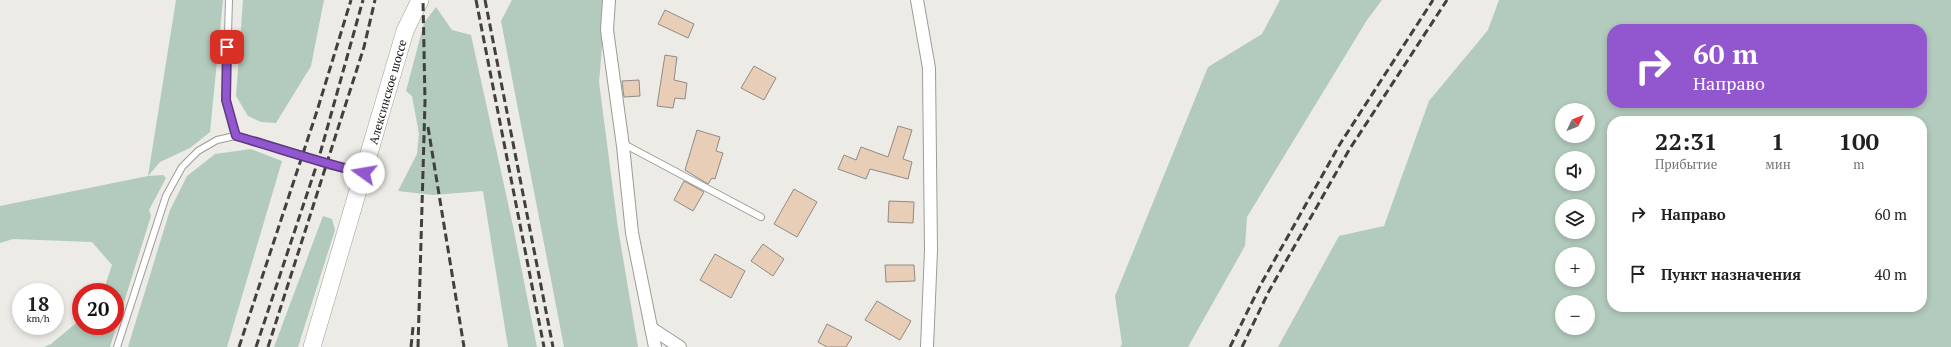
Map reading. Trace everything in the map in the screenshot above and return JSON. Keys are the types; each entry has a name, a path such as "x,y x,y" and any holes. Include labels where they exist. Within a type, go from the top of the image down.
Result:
{"main road":[{"name":"Алексинское шоссе","path":"312,347 405,31 420,0"}],"street":[{"path":"609,0 607,30 632,233 655,347"},
{"path":"917,0 929,68 931,250 927,347"},
{"path":"651,328 680,347"}],"lane":[{"path":"229,0 226,100 236,136"},
{"path":"116,347 166,196 176,175 198,151 217,140 236,136 303,155 327,165 364,173"},
{"path":"622,142 761,217"}],"green space":[{"path":"176,0 223,0 210,132 190,148 160,162 148,176"},
{"path":"243,0 324,0 311,66 276,123 261,122 248,116 236,96"},
{"path":"512,0 606,0 599,82 618,228 638,347 564,347 501,21"},
{"path":"1280,0 1382,0 1367,20 1247,217 1245,246 1188,347 1120,347 1122,344 1115,296 1208,67 1262,34"},
{"path":"1499,0 1951,0 1951,347 1278,347 1339,236 1384,226 1429,101 1488,30"},
{"path":"436,7 452,30 471,35 513,226 537,347 508,347 483,191 433,195 398,191 417,154 419,134 412,96 406,91 424,23"},
{"path":"251,149 282,161 227,347 128,347 170,210 187,176 215,154"},
{"path":"163,175 166,178 149,210 151,216 124,302 124,283 106,283 112,265 92,242 13,239 0,243 0,206 148,176"},
{"path":"323,216 332,219 335,230 298,347 274,347"},
{"path":"72,326 72,335 114,335 110,347 44,347 51,344 62,335 64,335 64,333"}],"building":[{"path":"665,10 694,24 688,38 658,24"},
{"path":"665,55 677,57 674,80 687,83 685,99 675,98 673,108 657,106"},
{"path":"754,66 776,78 764,100 741,88"},
{"path":"639,80 640,96 624,97 622,81"},
{"path":"898,126 912,130 903,159 912,162 908,179 870,169 866,179 838,169 844,155 856,160 861,147 888,157"},
{"path":"697,130 720,137 716,151 723,153 715,179 712,178 708,184 685,170"},
{"path":"684,181 704,192 693,211 674,200"},
{"path":"794,189 817,202 797,237 774,224"},
{"path":"889,201 914,202 913,223 888,222"},
{"path":"763,244 784,259 773,276 751,261"},
{"path":"715,254 745,271 731,298 700,280"},
{"path":"885,265 914,265 915,281 886,282"},
{"path":"877,301 911,321 900,340 865,320"},
{"path":"827,324 852,337 846,347 827,347 818,342"}],"railway":[{"path":"239,347 317,111 351,0"},
{"path":"256,347 318,161 363,0"},
{"path":"268,347 364,47 375,0"},
{"path":"418,347 425,101 423,0"},
{"path":"476,0 544,347"},
{"path":"485,0 553,347"},
{"path":"1230,347 1261,284 1340,144 1433,0"},
{"path":"1242,347 1269,291 1349,150 1447,0"},
{"path":"428,127 464,347"},
{"path":"411,347 413,327"}],"route":[{"path":"227,47 226,100 236,136 303,155 327,165 364,173"}]}
